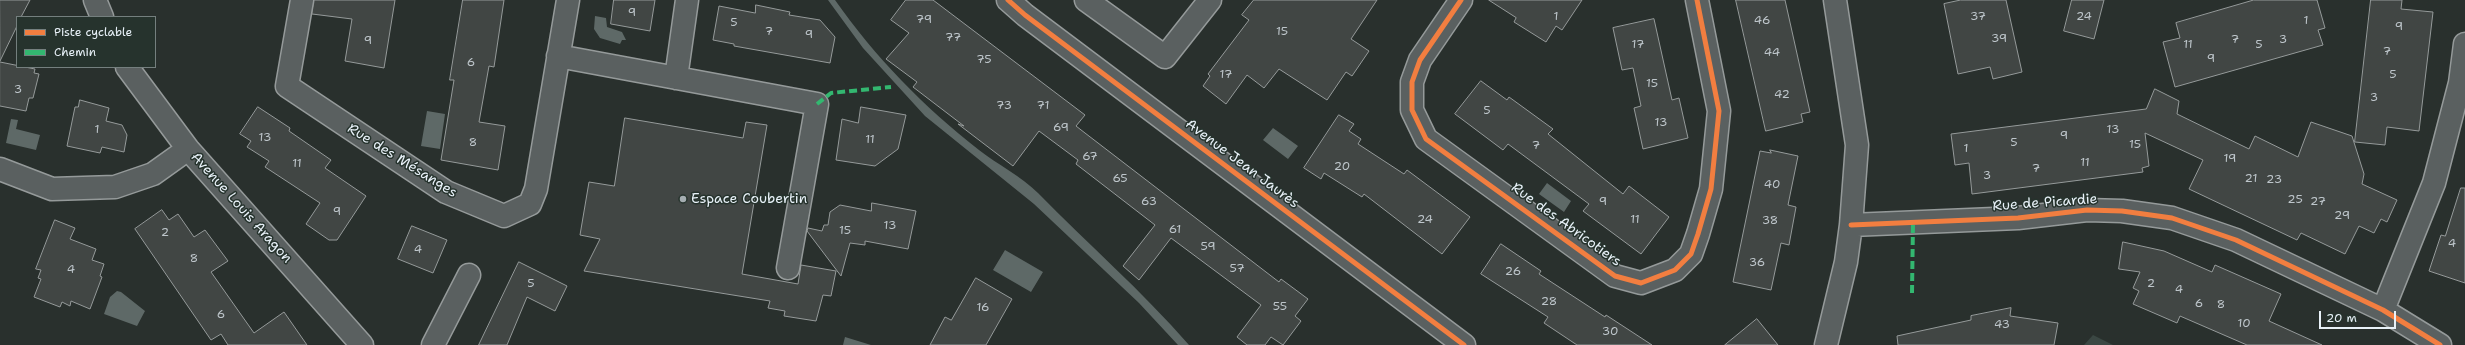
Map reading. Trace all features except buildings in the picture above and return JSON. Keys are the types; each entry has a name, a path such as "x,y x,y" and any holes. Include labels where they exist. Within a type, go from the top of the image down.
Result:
{"street":[{"path":"95,0 102,16"},
{"name":"Rue des Mésanges","path":"302,0 287,86 446,192 504,216 530,204 536,188 568,0"},
{"path":"676,78 687,0"},
{"name":"Avenue Jean Jaurès","path":"1008,0 1024,15 1464,345"},
{"path":"1086,0 1165,58 1210,0"},
{"name":"Rue des Abricotiers","path":"1461,0 1420,60 1412,82 1412,110 1426,139 1615,276 1641,283 1675,270 1691,254 1711,189 1719,111 1697,0"},
{"path":"1826,345 1846,262 1852,225 1857,145 1835,0"},
{"path":"2384,310 2434,183 2460,83 2465,44"},
{"path":"558,56 817,104 788,268"},
{"name":"Avenue Louis Aragon","path":"128,68 188,149 362,345"},
{"path":"0,170 52,189 115,187 153,174 188,149"},
{"name":"Rue de Picardie","path":"1852,225 2018,218 2087,210 2122,211 2172,218 2236,240 2384,310 2434,341"},
{"path":"433,345 469,275"}],"shaded area":[{"path":"828,0 835,0 850,21 884,61 920,99 979,150 1032,187 1134,287 1189,345 1178,345 1139,303 1034,204 925,116 863,48"},
{"path":"595,16 606,18 607,27 622,32 626,40 622,40 620,44 600,38 594,29"},
{"path":"427,111 445,114 440,149 421,146"},
{"path":"11,119 18,120 16,129 40,135 36,150 6,143"},
{"path":"1273,128 1298,146 1288,159 1263,140"},
{"path":"1547,183 1571,201 1564,212 1539,194"},
{"path":"1005,250 1043,272 1031,292 993,270"},
{"path":"117,291 121,292 145,311 137,326 104,314 110,297"},
{"path":"2093,335 2113,345 2084,345"},
{"path":"845,337 871,345 843,345"}],"marked path":[{"path":"817,104 831,93 891,87"},
{"path":"1912,293 1913,222"}],"cycle path":[{"path":"1008,0 1025,15 1464,345"},
{"path":"1461,0 1420,60 1412,82 1412,110 1426,139 1615,276 1641,283 1675,270 1691,254 1711,189 1719,111 1697,0"},
{"path":"1851,225 2018,218 2087,210 2122,211 2172,218 2236,240 2383,310 2440,345"}],"place":[{"name":"Espace Coubertin","path":"683,199"}]}
